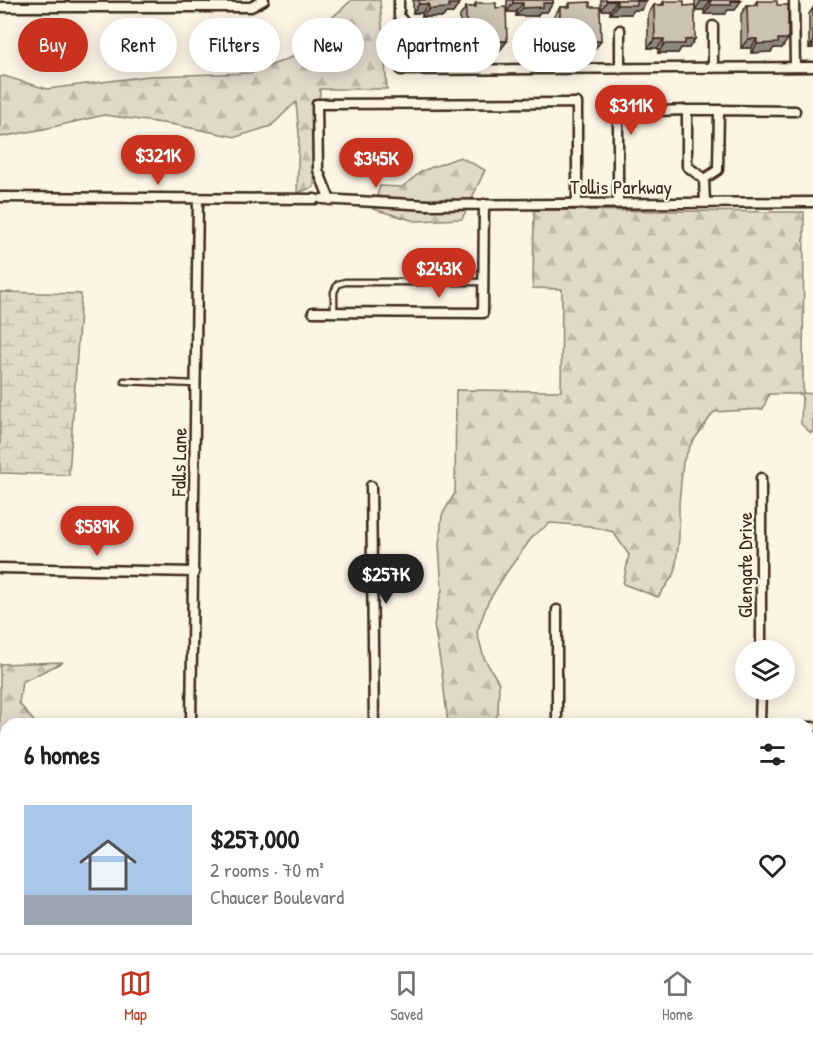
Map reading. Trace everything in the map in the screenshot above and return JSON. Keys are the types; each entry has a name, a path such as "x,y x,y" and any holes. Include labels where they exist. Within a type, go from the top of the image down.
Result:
{"street":[{"path":"0,7 251,7 264,0"},
{"path":"399,0 400,18"},
{"path":"794,0 795,67"},
{"path":"713,26 713,68"},
{"path":"620,30 620,69"},
{"path":"597,69 813,67"},
{"path":"322,199 318,171 317,104 577,103 577,204"},
{"path":"687,110 687,166 704,179"},
{"path":"618,204 618,115 624,112 687,110 795,111"},
{"path":"704,179 718,171 719,110"},
{"path":"704,179 705,203"},
{"name":"Tollis Parkway","path":"0,197 322,199 428,205 813,202"},
{"name":"Falls Lane","path":"191,718 198,199"},
{"path":"313,312 483,313 484,204"},
{"name":"Glengate Drive","path":"761,478 761,640"},
{"path":"371,486 374,718"},
{"path":"0,568 194,572"},
{"path":"557,610 557,718"},
{"path":"760,718 761,700"}],"lane":[{"path":"334,311 334,292 338,284 345,282 483,282"},
{"path":"124,381 196,384"}],"green space":[{"path":"352,0 380,0 381,18 376,18 376,72 386,72 387,89 320,89 314,187 297,193 299,134 296,102 271,126 236,137 176,125 104,115 0,137 0,77 4,76 47,89 149,76 280,72 280,62 292,57 292,72 364,72 364,18 332,18"},
{"path":"460,157 485,170 462,219 415,221 373,209 380,186 402,187 422,171"},
{"path":"534,210 804,212 803,393 813,394 813,432 811,433 801,424 802,394 769,394 763,409 714,412 691,444 683,462 675,573 658,597 623,584 629,555 613,532 589,526 550,523 533,536 488,602 477,632 484,658 499,683 496,718 447,718 434,625 442,590 439,545 442,515 455,493 456,390 561,391 562,289 533,288"},
{"path":"0,292 81,294 69,475 0,473"},
{"path":"63,662 22,682 19,703 31,718 0,718 0,664"}],"building":[{"path":"419,0 459,0 459,4 449,4 449,8 429,9 429,4 419,4"},
{"path":"513,0 553,0 553,3 543,3 543,7 523,8 523,3 513,3"},
{"path":"607,0 647,1 637,1 637,5 617,5 617,1"},
{"path":"701,0 741,1 731,1 731,5 711,5 711,1"},
{"path":"664,1 684,1 684,6 695,5 695,39 685,40 685,44 664,44 664,39 655,39 654,5 664,5"},
{"path":"757,1 777,1 777,5 788,5 788,39 778,39 778,43 757,44 757,39 748,39 747,5 757,5"},
{"path":"590,2 590,7 600,7 601,41 597,41 597,18 560,18 560,7 570,7 570,3"},
{"path":"476,3 496,3 496,8 506,7 507,41 500,41 500,18 466,18 466,7 476,7"}]}
